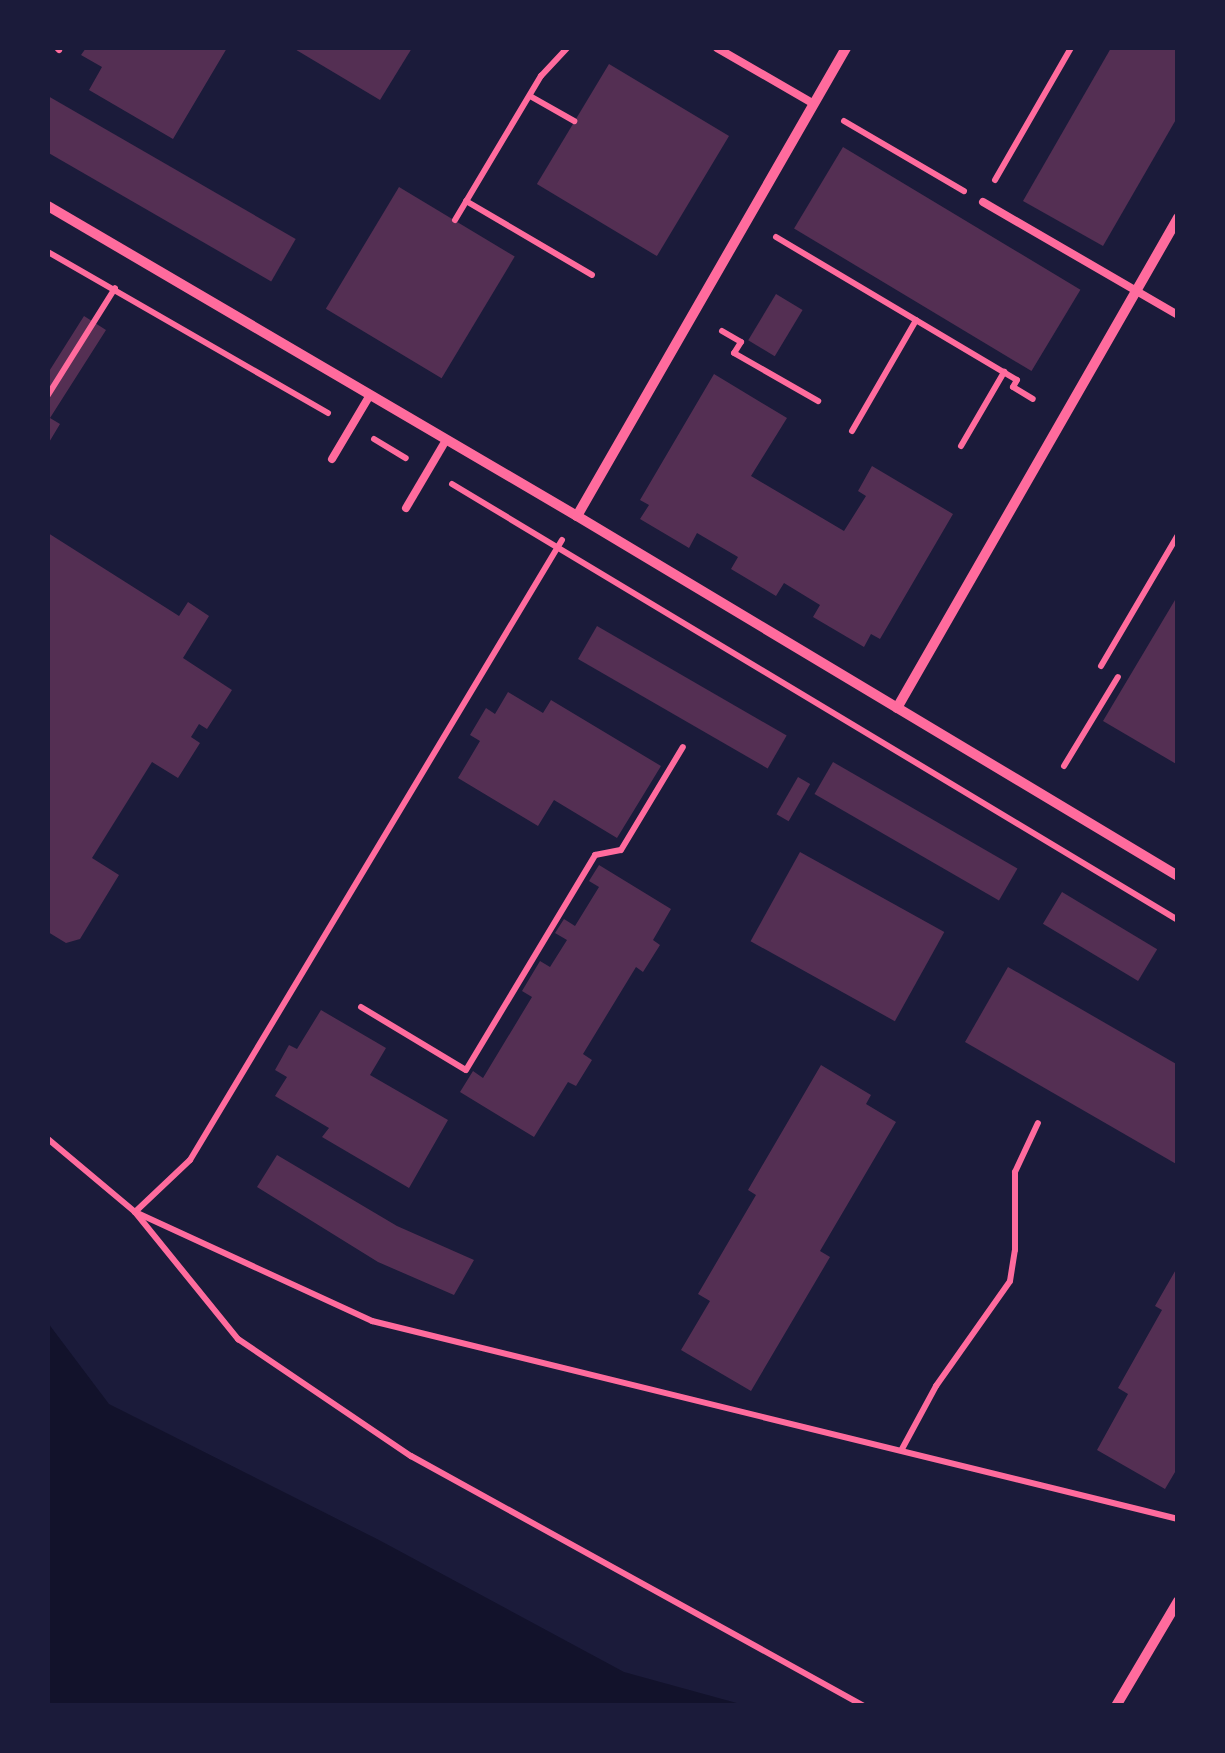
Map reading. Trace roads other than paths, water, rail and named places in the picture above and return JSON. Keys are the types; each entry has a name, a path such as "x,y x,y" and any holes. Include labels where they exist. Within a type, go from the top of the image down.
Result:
{"street":[{"path":"576,516 846,48"},
{"path":"48,206 1178,876"},
{"path":"898,708 1178,218"},
{"path":"1116,1706 1178,1602"}],"lane":[{"path":"718,48 814,104"},
{"path":"983,202 1178,315"},
{"path":"332,460 370,395"},
{"path":"406,508 446,440"}]}
